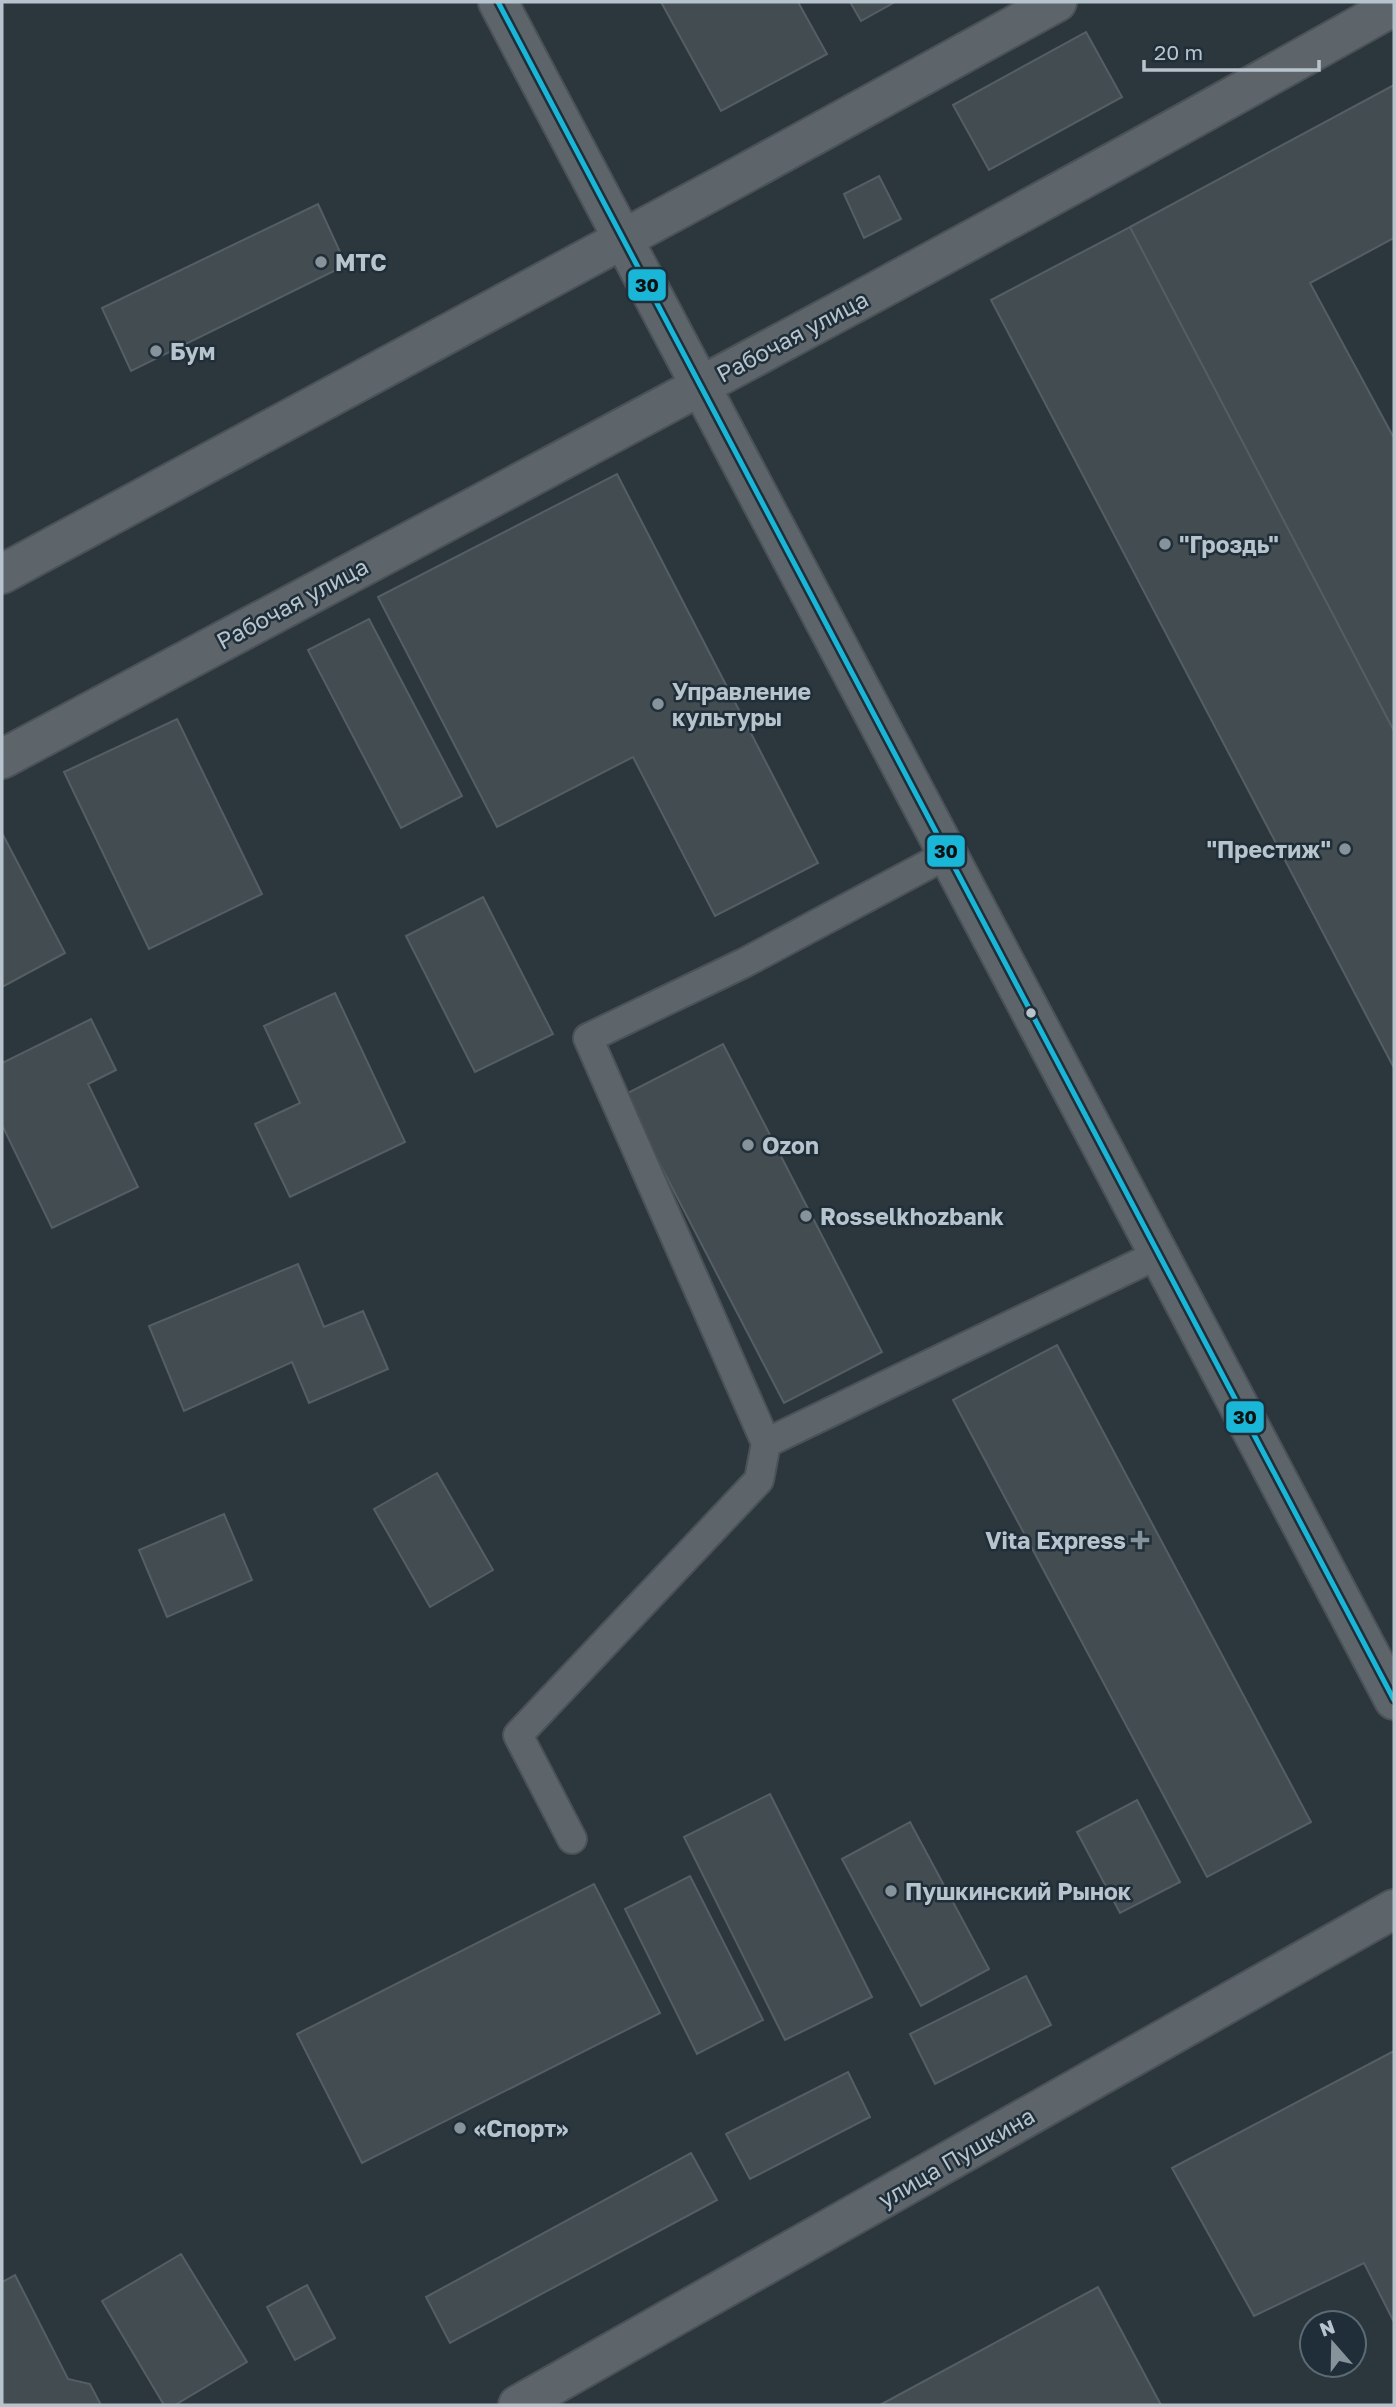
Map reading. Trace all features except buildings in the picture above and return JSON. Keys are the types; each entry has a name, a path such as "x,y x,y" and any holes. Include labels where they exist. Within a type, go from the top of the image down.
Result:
{"street":[{"path":"498,2 1394,1700"},
{"path":"2,574 623,240 1057,2"},
{"name":"Рабочая улица","path":"2,759 700,386 1240,93 1394,6"},
{"name":"улица Пушкина","path":"518,2405 1394,1909"}],"lane":[{"path":"572,1839 517,1735 759,1480 766,1443 588,1038 744,963 947,854"},
{"path":"766,1443 1159,1254"}],"transit line":[{"name":"30","path":"498,2 1394,1700"}],"place":[{"name":"МТС","path":"321,262"},
{"name":"Бум","path":"156,351"},
{"name":"\"Гроздь\"","path":"1165,544"},
{"name":"Управление культуры","path":"658,704"},
{"name":"\"Престиж\"","path":"1345,849"},
{"name":"Ozon","path":"748,1145"},
{"name":"Rosselkhozbank","path":"806,1216"},
{"name":"Vita Express","path":"1140,1540"},
{"name":"Пушкинский Рынок","path":"891,1891"},
{"name":"«Спорт»","path":"460,2128"}]}
